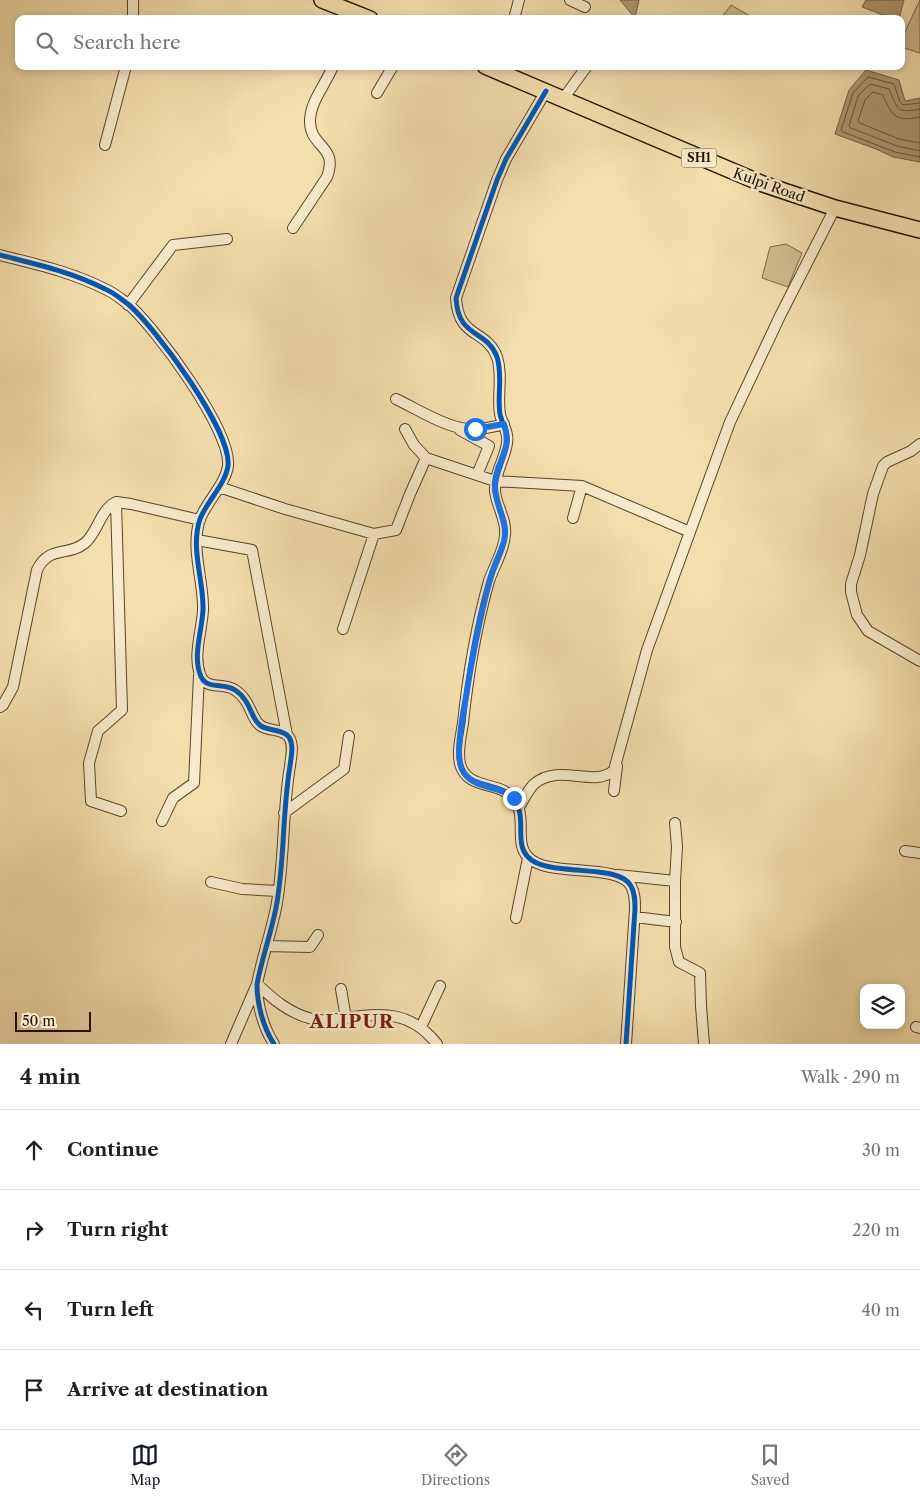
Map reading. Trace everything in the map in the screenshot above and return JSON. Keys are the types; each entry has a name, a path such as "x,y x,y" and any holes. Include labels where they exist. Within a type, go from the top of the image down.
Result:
{"main road":[{"path":"322,0 352,15"},
{"name":"Kulpi Road","path":"499,70 754,180 836,208 920,230"}],"street":[{"path":"133,15 134,0"},
{"path":"515,15 519,0"},
{"path":"570,0 585,6"},
{"path":"105,145 125,70"},
{"path":"293,228 327,177 330,168 331,160 316,139 310,120 319,93 331,70"},
{"path":"377,93 391,70"},
{"path":"564,99 584,70"},
{"path":"546,91 506,159 456,298 459,317 465,326 492,348 497,358 499,405 508,442 495,481 495,492 504,523 505,534 480,616 464,707 460,765 464,774 470,780 507,792 519,807 522,825 522,848 528,858 540,864 612,875 675,881"},
{"path":"519,807 528,791 535,783 543,779 560,774 596,778 603,777 614,770 647,650 730,422 780,316 836,208"},
{"path":"128,304 173,245 227,239"},
{"path":"0,255 76,277 106,289 128,304 157,336 182,369 214,424 227,454 228,466 200,520 197,540 203,610 199,648 194,783 173,798 162,821"},
{"path":"396,399 489,446 477,475"},
{"path":"451,426 462,429 475,429 504,424"},
{"path":"405,429 414,445 426,458 495,481 582,486 690,532"},
{"path":"920,444 883,466 873,494 860,555 851,584 851,592 857,615 868,631 920,661"},
{"path":"218,487 285,509 374,534 396,530 426,458"},
{"path":"573,518 582,486"},
{"path":"0,707 4,705 13,687 33,586 40,563 52,554 77,548 84,543 90,537 107,509 116,502 200,520"},
{"path":"116,502 122,710 98,731 89,763 91,802 121,811"},
{"path":"343,629 374,534"},
{"path":"197,540 252,550 292,754 285,794 283,857 276,908 257,984 231,1044"},
{"path":"199,674 203,681 209,685 226,686 234,689 247,700 252,714 260,726 280,731 287,735"},
{"path":"284,813 344,769 349,736"},
{"path":"614,791 617,763"},
{"path":"675,823 678,848 675,881 676,922 674,948 679,962 700,973 700,1006 704,1044"},
{"path":"905,851 920,853"},
{"path":"516,918 528,858"},
{"path":"612,875 624,879 630,885 634,896 635,917 626,1044"},
{"path":"212,882 242,889 278,891"},
{"path":"635,917 676,922"},
{"path":"266,946 310,947 318,935"},
{"path":"257,984 273,999 292,1012 322,1020 381,1014 402,1018 420,1027 438,1044"},
{"path":"257,984 257,997 273,1043"},
{"path":"420,1027 440,986"},
{"path":"341,989 346,1018"}],"shaded area":[{"path":"920,0 920,53 905,48 905,32"},
{"path":"731,5 748,15 723,15"},
{"path":"786,244 802,253 788,287 762,278 770,247"}],"water":[{"path":"620,0 639,0 636,15 632,15"},
{"path":"866,0 904,0 900,15 883,15 862,7"},
{"path":"866,70 899,80 905,101 920,98 920,162 893,157 835,134 849,90"}],"cycle path":[{"path":"546,91 506,159 456,298 462,321 487,342 497,357 500,371 500,414 507,439 506,449 495,485 505,529 504,541 489,581 476,633 467,687 459,759 464,772 469,778 506,792 517,804 520,812 522,844 528,857 537,863 550,867 612,874 624,879 631,886 634,894 635,909 626,1044"},
{"path":"0,255 80,278 111,292 128,304 156,334 190,381 218,429 226,450 228,466 226,473 203,512 197,530 196,542 203,599 197,659 200,674 206,683 235,690 248,704 255,719 261,726 284,733 289,738 292,746 287,784 279,890 257,984 261,1015 274,1044"}],"district":[{"name":"ALIPUR","path":"352,1021"}],"route":[{"path":"475,429 504,424 507,433 508,442 495,481 495,492 504,523 505,534 480,616 464,707 459,751 460,765 464,774 470,780 507,792 514,798"}]}
